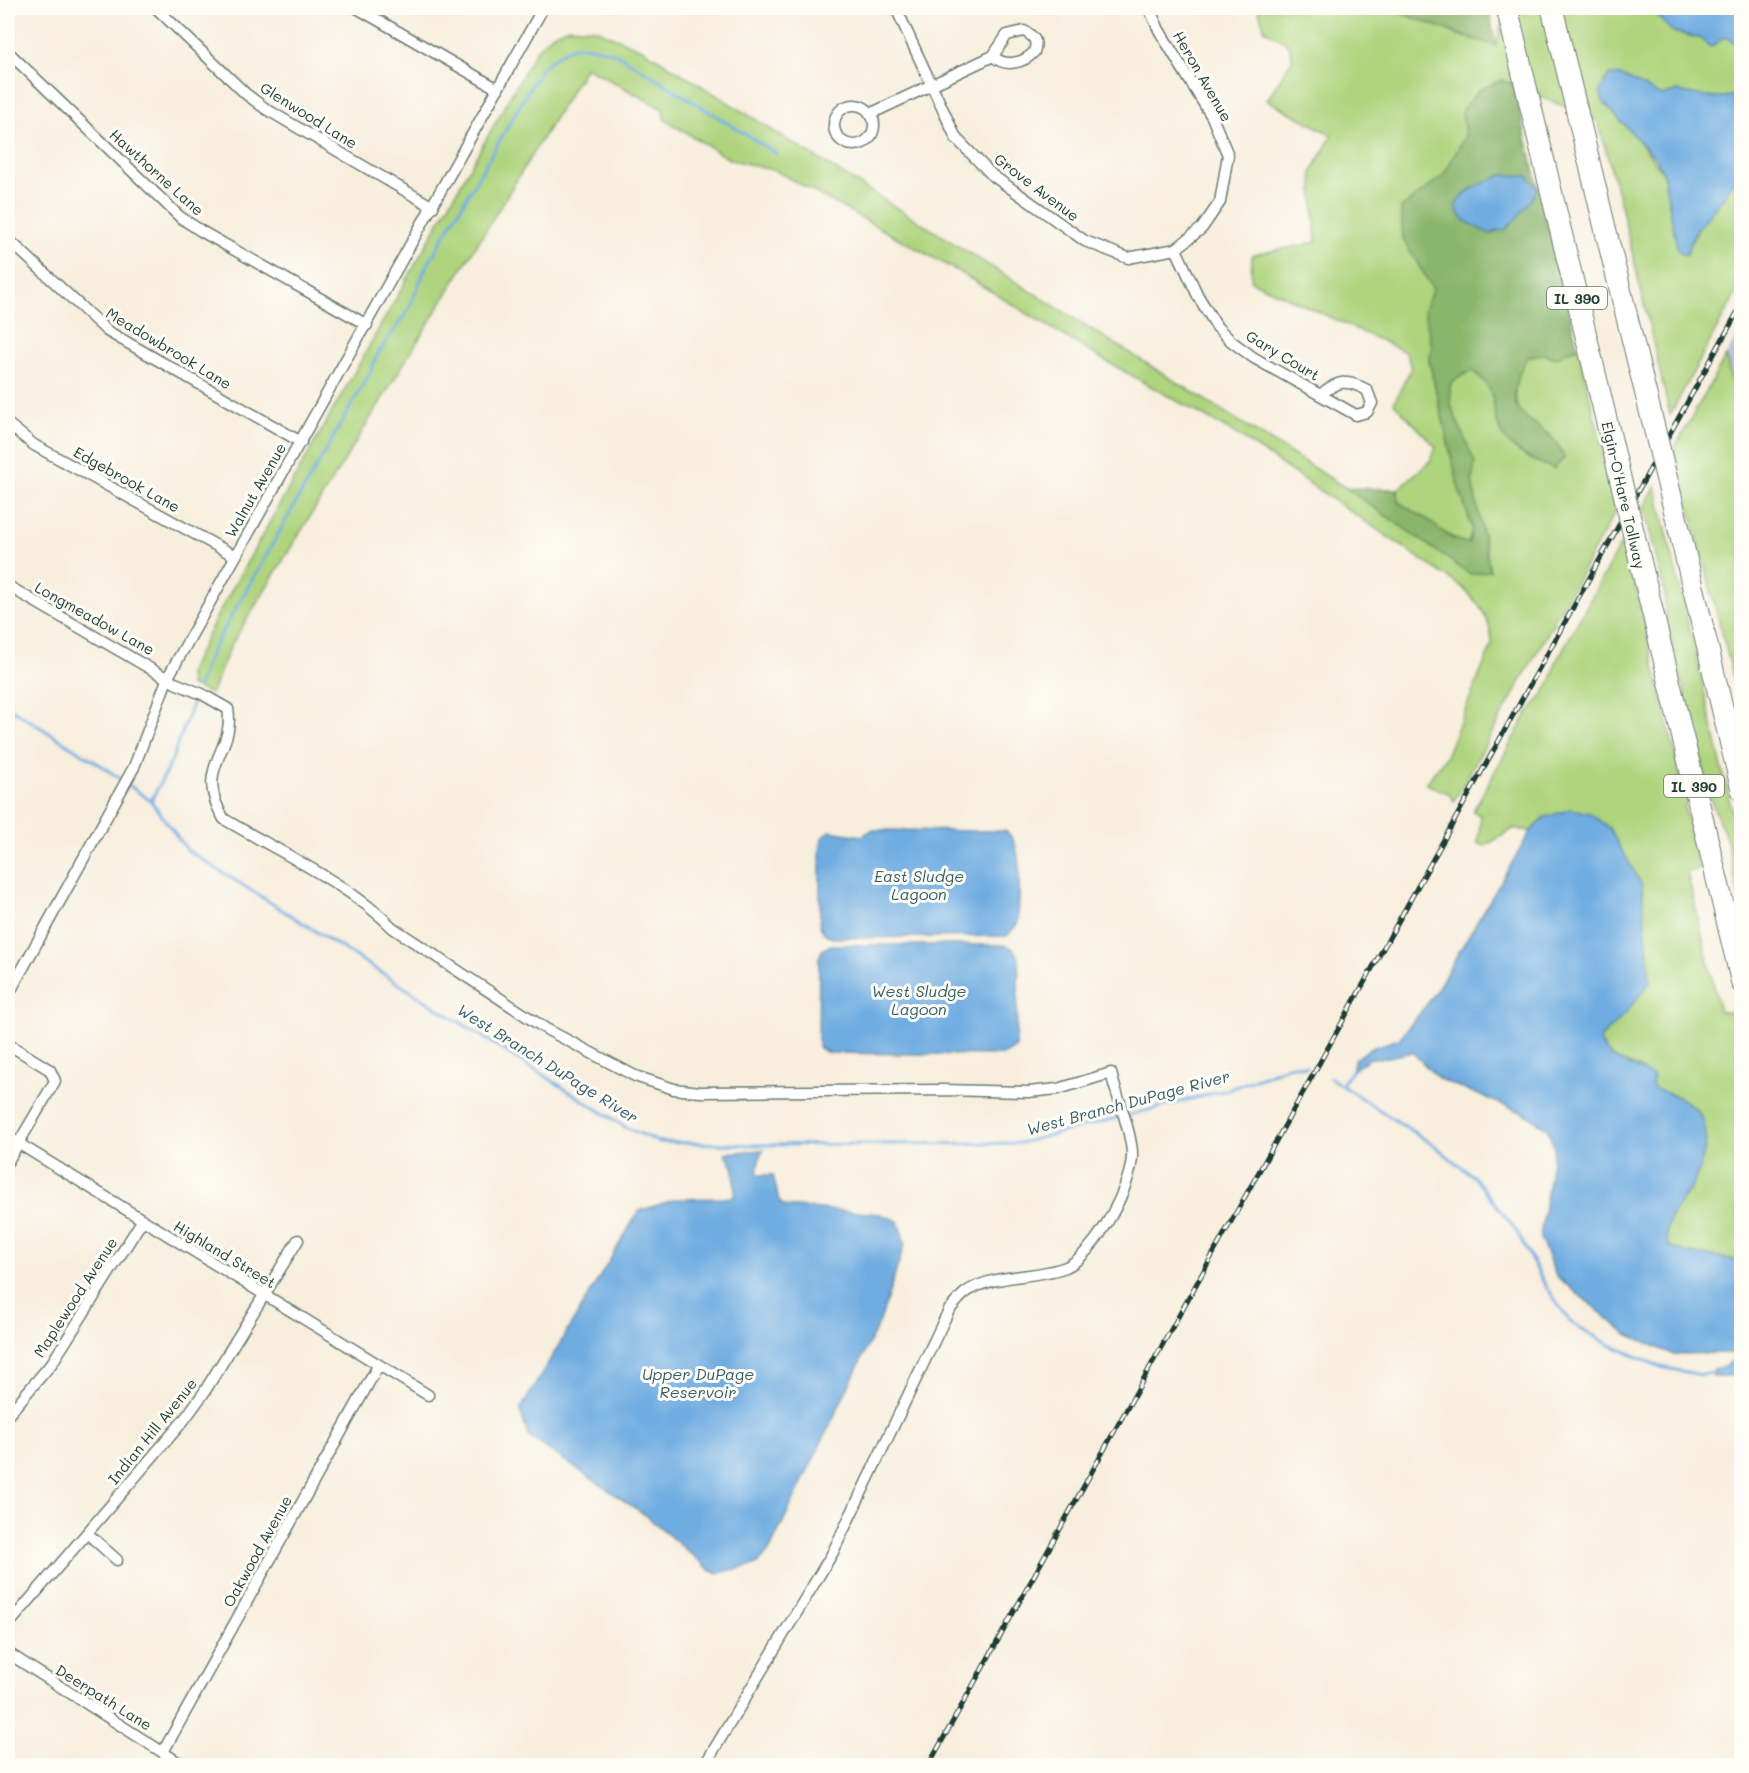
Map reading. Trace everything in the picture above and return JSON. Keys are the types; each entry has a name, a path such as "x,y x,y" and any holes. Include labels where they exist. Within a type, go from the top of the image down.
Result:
{"highway":[{"name":"Elgin-O'Hare Tollway","path":"1507,8 1742,982"},
{"name":"IL 390","path":"1552,8 1742,790"},
{"path":"1564,8 1608,208 1607,236"}],"street":[{"name":"Glenwood Lane","path":"156,8 246,94 266,109 433,207"},
{"path":"357,8 373,12 498,89"},
{"name":"Walnut Avenue","path":"8,995 134,767 168,677 543,8"},
{"name":"Grove Avenue","path":"896,8 956,138 985,168 1085,241 1128,258 1176,249"},
{"name":"Heron Avenue","path":"1149,8 1159,30 1212,117 1228,155 1220,202 1202,228 1176,249"},
{"name":"Hawthorne Lane","path":"8,52 180,217 367,325"},
{"path":"870,114 993,56"},
{"name":"Meadowbrook Lane","path":"8,238 107,331 301,442"},
{"name":"Gary Court","path":"1176,249 1198,296 1217,327 1231,341 1254,358 1356,415 1367,412 1372,403 1367,390 1349,381 1338,382 1320,394"},
{"name":"Edgebrook Lane","path":"8,424 53,456 235,556"},
{"name":"Longmeadow Lane","path":"8,586 228,709 230,720 212,772 211,786 213,800 224,819 348,892 393,928 546,1029 635,1076 654,1084 700,1092 943,1090 1028,1092 1058,1089 1111,1073 1131,1152 1128,1176 1107,1222 1081,1258 1066,1267 984,1285 965,1293 949,1310 832,1554 704,1766"},
{"path":"8,1044 50,1070 55,1081 8,1161"},
{"name":"Highland Street","path":"8,1137 428,1395"},
{"name":"Maplewood Avenue","path":"8,1415 52,1363 142,1221"},
{"name":"Indian Hill Avenue","path":"8,1625 184,1420 203,1394 298,1240"},
{"name":"Oakwood Avenue","path":"163,1752 378,1366"},
{"path":"88,1534 117,1560"},
{"name":"Deerpath Lane","path":"8,1653 184,1766"}],"shaded area":[{"path":"1741,328 1741,436 1726,356"}],"green space":[{"path":"1258,8 1383,8 1435,24 1457,35 1496,45 1506,8 1649,8 1673,32 1699,38 1711,47 1725,37 1738,44 1741,42 1741,95 1713,98 1678,91 1662,96 1622,76 1609,75 1603,81 1631,131 1663,172 1677,247 1687,254 1697,231 1741,169 1741,284 1670,415 1622,209 1598,121 1502,80 1479,90 1462,110 1465,136 1443,176 1401,208 1403,239 1433,289 1424,311 1432,347 1429,361 1458,485 1472,528 1468,544 1441,530 1398,502 1398,489 1430,461 1436,447 1394,403 1411,368 1406,352 1251,281 1252,255 1316,242 1312,172 1332,135 1267,100 1293,58 1288,44 1265,30"},
{"path":"1383,8 1468,8 1490,16 1496,46 1467,37"},
{"path":"569,27 595,29 644,50 1346,488 1470,574 1490,571 1472,481 1474,463 1451,406 1450,385 1460,376 1473,371 1492,389 1494,404 1521,415 1515,385 1527,356 1542,354 1557,358 1567,351 1578,348 1617,509 1454,801 1448,793 1426,784 1446,756 1492,645 1487,620 1462,587 1236,434 1097,356 961,273 776,171 729,159 664,119 663,109 586,67 231,645 211,694 190,685 189,673 219,612 537,49 553,34"},
{"path":"1502,80 1513,85 1578,348 1567,351 1557,358 1542,354 1527,357 1517,380 1514,397 1518,408 1525,417 1556,443 1564,458 1554,469 1526,456 1503,436 1496,419 1488,386 1473,371 1460,376 1450,385 1451,406 1475,463 1472,481 1490,571 1470,574 1346,488 1398,489 1398,502 1428,520 1451,538 1469,544 1472,528 1458,485 1429,360 1432,347 1424,310 1433,289 1403,239 1401,208 1443,176 1465,136 1462,110 1479,90","holes":["1502,175 1528,176 1527,205 1521,209 1509,227 1490,234 1461,217 1472,188 1482,186"]},
{"path":"1726,356 1742,436 1741,706 1674,449"},
{"path":"1656,486 1741,849 1741,923 1740,903 1727,840 1713,806 1665,614 1665,594 1644,507"},
{"path":"1624,538 1687,805 1684,806 1699,869 1687,872 1720,1011 1730,1013 1741,1051 1741,1272 1737,1261 1677,1250 1669,1246 1665,1237 1670,1216 1692,1187 1693,1106 1679,1097 1655,1089 1639,1068 1610,1057 1602,1048 1600,1039 1607,1031 1543,818 1531,831 1513,829 1485,846 1478,843 1481,816 1473,811 1528,712 1546,689 1556,662"}],"water":[{"path":"1649,8 1741,8 1741,42 1738,44 1725,37 1711,47 1699,38 1673,32"},
{"path":"1609,75 1622,76 1662,96 1678,91 1713,98 1741,95 1741,169 1727,193 1693,235 1687,254 1681,254 1677,247 1663,172 1655,158 1603,102 1600,91"},
{"path":"1502,175 1528,176 1537,188 1528,204 1512,223 1503,231 1496,230 1491,234 1464,219 1457,210 1456,204 1471,190"},
{"path":"1571,809 1590,813 1609,828 1642,885 1650,982 1625,1014 1600,1039 1603,1047 1615,1058 1654,1077 1652,1084 1655,1089 1679,1097 1696,1109 1702,1117 1706,1139 1702,1162 1691,1188 1672,1215 1667,1238 1669,1246 1677,1250 1737,1261 1742,1272 1741,1384 1738,1383 1741,1379 1737,1376 1713,1376 1713,1369 1724,1367 1734,1360 1734,1353 1672,1354 1627,1334 1556,1276 1540,1238 1554,1147 1547,1128 1524,1113 1439,1079 1412,1052 1380,1059 1370,1058 1352,1071 1355,1059 1371,1048 1399,1039 1431,999 1531,831 1543,818"},
{"name":"East Sludge Lagoon","path":"872,830 1005,831 1012,838 1018,860 1018,923 1007,936 832,938 824,933 820,926 822,838 830,831 862,836"},
{"name":"West Sludge Lagoon","path":"831,945 1004,945 1012,948 1019,957 1016,1047 1003,1055 828,1053 818,1047 819,957 823,949"},
{"name":"Upper DuPage Reservoir","path":"764,1150 760,1155 757,1175 773,1175 779,1201 784,1206 880,1214 898,1221 905,1243 880,1321 769,1551 758,1564 719,1573 711,1571 645,1515 528,1436 520,1410 639,1211 677,1199 735,1196 734,1169 725,1153"}],"waterway":[{"path":"197,688 211,652 371,371 377,355 409,309 425,269 541,69 560,54 576,47 594,47 617,54 777,154"},
{"path":"151,801 171,762 194,699"},
{"name":"West Branch DuPage River","path":"8,707 102,766 151,801 187,850 627,1128 659,1142 755,1145 1020,1143 1230,1089 1292,1065 1307,1067"},
{"path":"1342,1084 1352,1071"},
{"name":"West Branch DuPage River","path":"1330,1078 1435,1146 1475,1178 1516,1230 1544,1283 1570,1322 1610,1345 1661,1367 1701,1375 1717,1372"}],"railway":[{"path":"928,1766 1742,304"}]}
